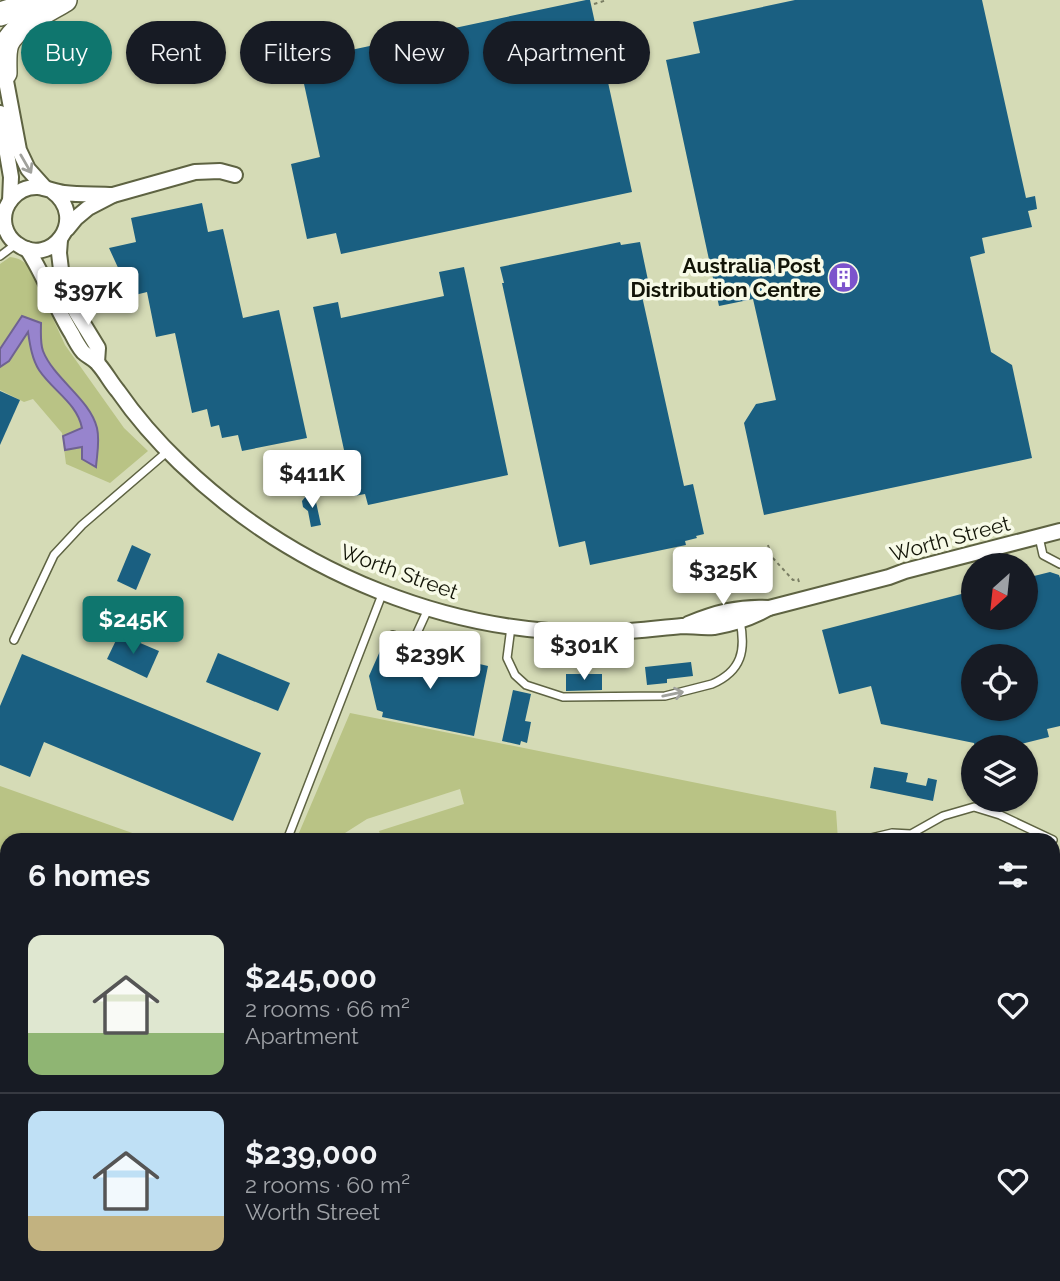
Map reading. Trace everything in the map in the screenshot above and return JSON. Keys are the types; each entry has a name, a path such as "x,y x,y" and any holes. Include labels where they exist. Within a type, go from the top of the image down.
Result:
{"highway":[{"path":"0,14 45,0"},
{"path":"3,62 6,46 15,33 65,0"}],"street":[{"path":"3,62 19,150 27,169 58,196 65,206 68,218 63,234"},
{"path":"0,113 11,177 10,201 4,216 3,230 22,247 43,250 51,247 76,218 88,208 113,195 195,172 220,171 235,175"},
{"path":"10,201 18,192 37,187 64,193 113,195"},
{"name":"Worth Street","path":"63,234 59,253 62,278 72,304 98,348 97,362"},
{"name":"Worth Street","path":"22,247 36,263 84,353 97,362 168,452 234,511 325,568 428,609 511,626 560,632 600,633 684,626 713,627 751,618 769,608 1060,531"},
{"name":"Worth Street","path":"684,626 710,615 748,607 769,608"}],"lane":[{"path":"0,256 22,247"},
{"path":"15,640 54,555 82,525 168,452"},
{"path":"1039,537 1043,555 1060,564"},
{"path":"290,833 383,592"},
{"path":"405,660 428,609"},
{"path":"511,626 507,658 515,675 526,685 562,697 665,696 712,684 732,671 742,650 740,621"},
{"path":"390,642 393,635 412,644 446,651"},
{"path":"913,833 943,816 974,807 1000,815 1038,833"}],"path":[{"path":"594,4 607,0"},
{"path":"768,545 771,556 793,580 798,579 799,582"}],"green space":[{"path":"10,257 21,260 30,268 65,345 124,428 148,451 110,483 66,464 62,433 33,399 24,402 0,390 0,264"},
{"path":"350,713 836,811 838,833 380,833 379,831 464,804 460,789 367,819 345,833 299,833"},
{"path":"0,786 132,833 0,833"}],"shaded area":[{"path":"22,316 41,323 42,348 48,361 80,398 93,418 98,438 96,467 82,459 82,447 65,450 63,436 82,428 70,404 39,370 33,357 28,332 9,361 0,367 0,349"}],"building":[{"path":"590,0 595,21 487,21"},
{"name":"Australia Post Distribution Centre","path":"795,0 982,0 1026,198 1035,196 1037,209 1028,211 1032,227 982,238 985,253 970,257 991,352 1012,365 1032,458 764,515 744,423 756,404 776,400 753,299 719,306 666,60 700,53 693,22"},
{"path":"483,22 483,84 608,84 632,192 341,254 336,233 307,239 291,164 320,157 304,84 355,84 355,49 369,46 369,84 469,84 469,25"},
{"path":"202,203 208,232 223,229 243,318 279,310 307,438 242,451 238,435 222,438 219,425 211,427 207,409 192,413 175,333 156,337 147,292 131,296 109,248 136,242 131,218"},
{"path":"620,242 621,245 640,242 649,285 640,287 684,486 693,484 704,534 685,541 686,545 590,565 585,541 559,547 500,267"},
{"path":"464,267 508,475 368,505 365,494 354,496 313,307 338,302 341,318 444,296 439,272"},
{"path":"0,391 20,400 0,445"},
{"path":"309,495 313,496 316,502 321,525 311,527 308,511 303,507 302,501"},
{"path":"132,545 151,554 136,590 117,581"},
{"path":"1050,572 1059,575 1060,726 1047,729 1049,737 1038,740 1038,735 961,735 961,740 881,724 871,686 839,694 822,630 961,594 961,630 1038,630 1038,575"},
{"path":"119,634 159,651 147,678 107,659"},
{"path":"384,642 388,648 394,646 389,657 399,659 403,667 411,662 426,665 429,654 447,657 452,651 460,653 458,659 488,666 474,736 382,717 383,712 377,710 369,676"},
{"path":"218,653 290,683 278,711 206,682"},
{"path":"22,654 261,753 233,821 44,742 30,777 0,765 0,706"},
{"path":"691,662 693,676 647,685 645,667"},
{"path":"566,674 602,674 602,690 566,691"},
{"path":"513,690 531,694 525,721 531,722 527,743 521,741 520,745 502,741"},
{"path":"874,767 908,773 906,782 926,786 928,778 937,780 933,801 870,788"}],"place":[{"name":"Australia Post Distribution Centre","path":"844,278"}]}
